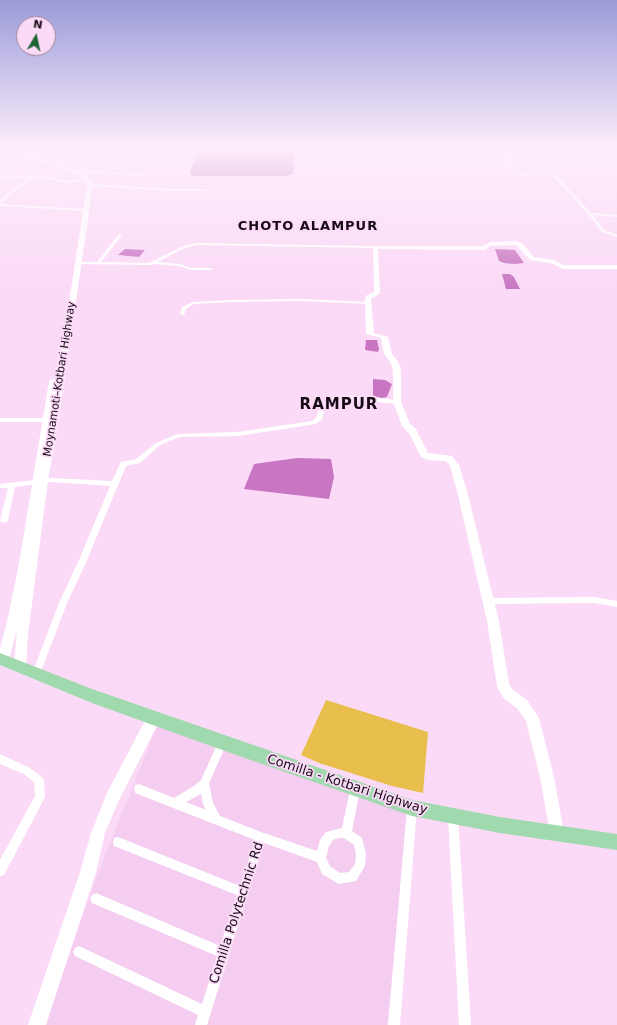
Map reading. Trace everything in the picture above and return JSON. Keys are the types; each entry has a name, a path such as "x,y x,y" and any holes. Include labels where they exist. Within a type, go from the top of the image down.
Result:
{"main road":[{"name":"Moynamoti–Kotbari Highway","path":"1,660 14,617 40,481 79,263 86,194"},
{"name":"Moynamoti–Kotbari Highway","path":"20,667 22,634 47,420 84,210"},
{"path":"557,833 547,777 532,718 522,704 508,694 504,686 489,601 462,491 452,461 449,458 428,457 422,453 413,431 406,426 397,402 395,363 388,354 384,337 370,334 368,304 369,296 377,293 375,247 484,248 490,244 517,243 522,245 532,259 552,261 563,267 617,267"},
{"name":"Comilla - Kotbari Highway","path":"1,660 222,743 355,790 412,808 453,817 617,842"},
{"path":"37,1025 88,872 98,833 112,798 154,718"}],"street":[{"path":"0,204 12,194"},
{"path":"570,194 590,214 603,231 617,236"},
{"path":"0,204 84,210"},
{"path":"590,214 617,216"},
{"path":"603,231 617,232"},
{"path":"99,262 120,235"},
{"path":"155,263 184,247 196,244 375,247"},
{"path":"79,263 155,263 180,265 191,269 210,269"},
{"path":"182,314 184,308 192,303 301,300 368,304"},
{"path":"36,674 63,603 83,560 123,464 138,461 158,444 179,435 238,434 314,423 319,419 324,404 335,398 342,397 397,402"},
{"path":"0,420 47,420"},
{"path":"0,486 40,481 114,484"},
{"path":"4,520 12,484"},
{"path":"489,601 594,600 617,604"},
{"path":"175,803 198,790 204,783 222,743"},
{"path":"0,759 27,771 39,780 40,797 0,870"},
{"path":"204,783 208,804 218,820"},
{"path":"139,789 260,837"},
{"path":"346,833 355,790"},
{"path":"394,1025 412,808"},
{"path":"453,817 465,1025"},
{"path":"339,832 346,833 358,842 361,854 360,866 352,877 339,879 326,870 321,858 324,844 330,836 339,832"},
{"name":"Comilla Polytechnic Rd","path":"201,1025 260,837 321,858"},
{"path":"118,842 242,892"},
{"path":"96,899 223,953"},
{"path":"79,952 205,1012"}],"shaded area":[{"path":"125,249 145,250 139,257 118,255"},
{"path":"495,249 515,250 524,263 514,264 499,261"},
{"path":"502,274 510,274 514,277 520,289 506,289"},
{"path":"366,340 377,340 379,349 378,352 365,350"},
{"path":"373,379 385,380 392,384 387,397 382,398 373,396"},
{"path":"297,458 331,459 334,477 329,499 244,489 254,464"},
{"path":"326,700 428,732 423,793 392,786 319,763 301,755"},
{"path":"157,726 410,813 387,1025 44,1025 97,876"}],"district":[{"name":"CHOTO ALAMPUR","path":"308,227"},
{"name":"RAMPUR","path":"339,405"}]}
